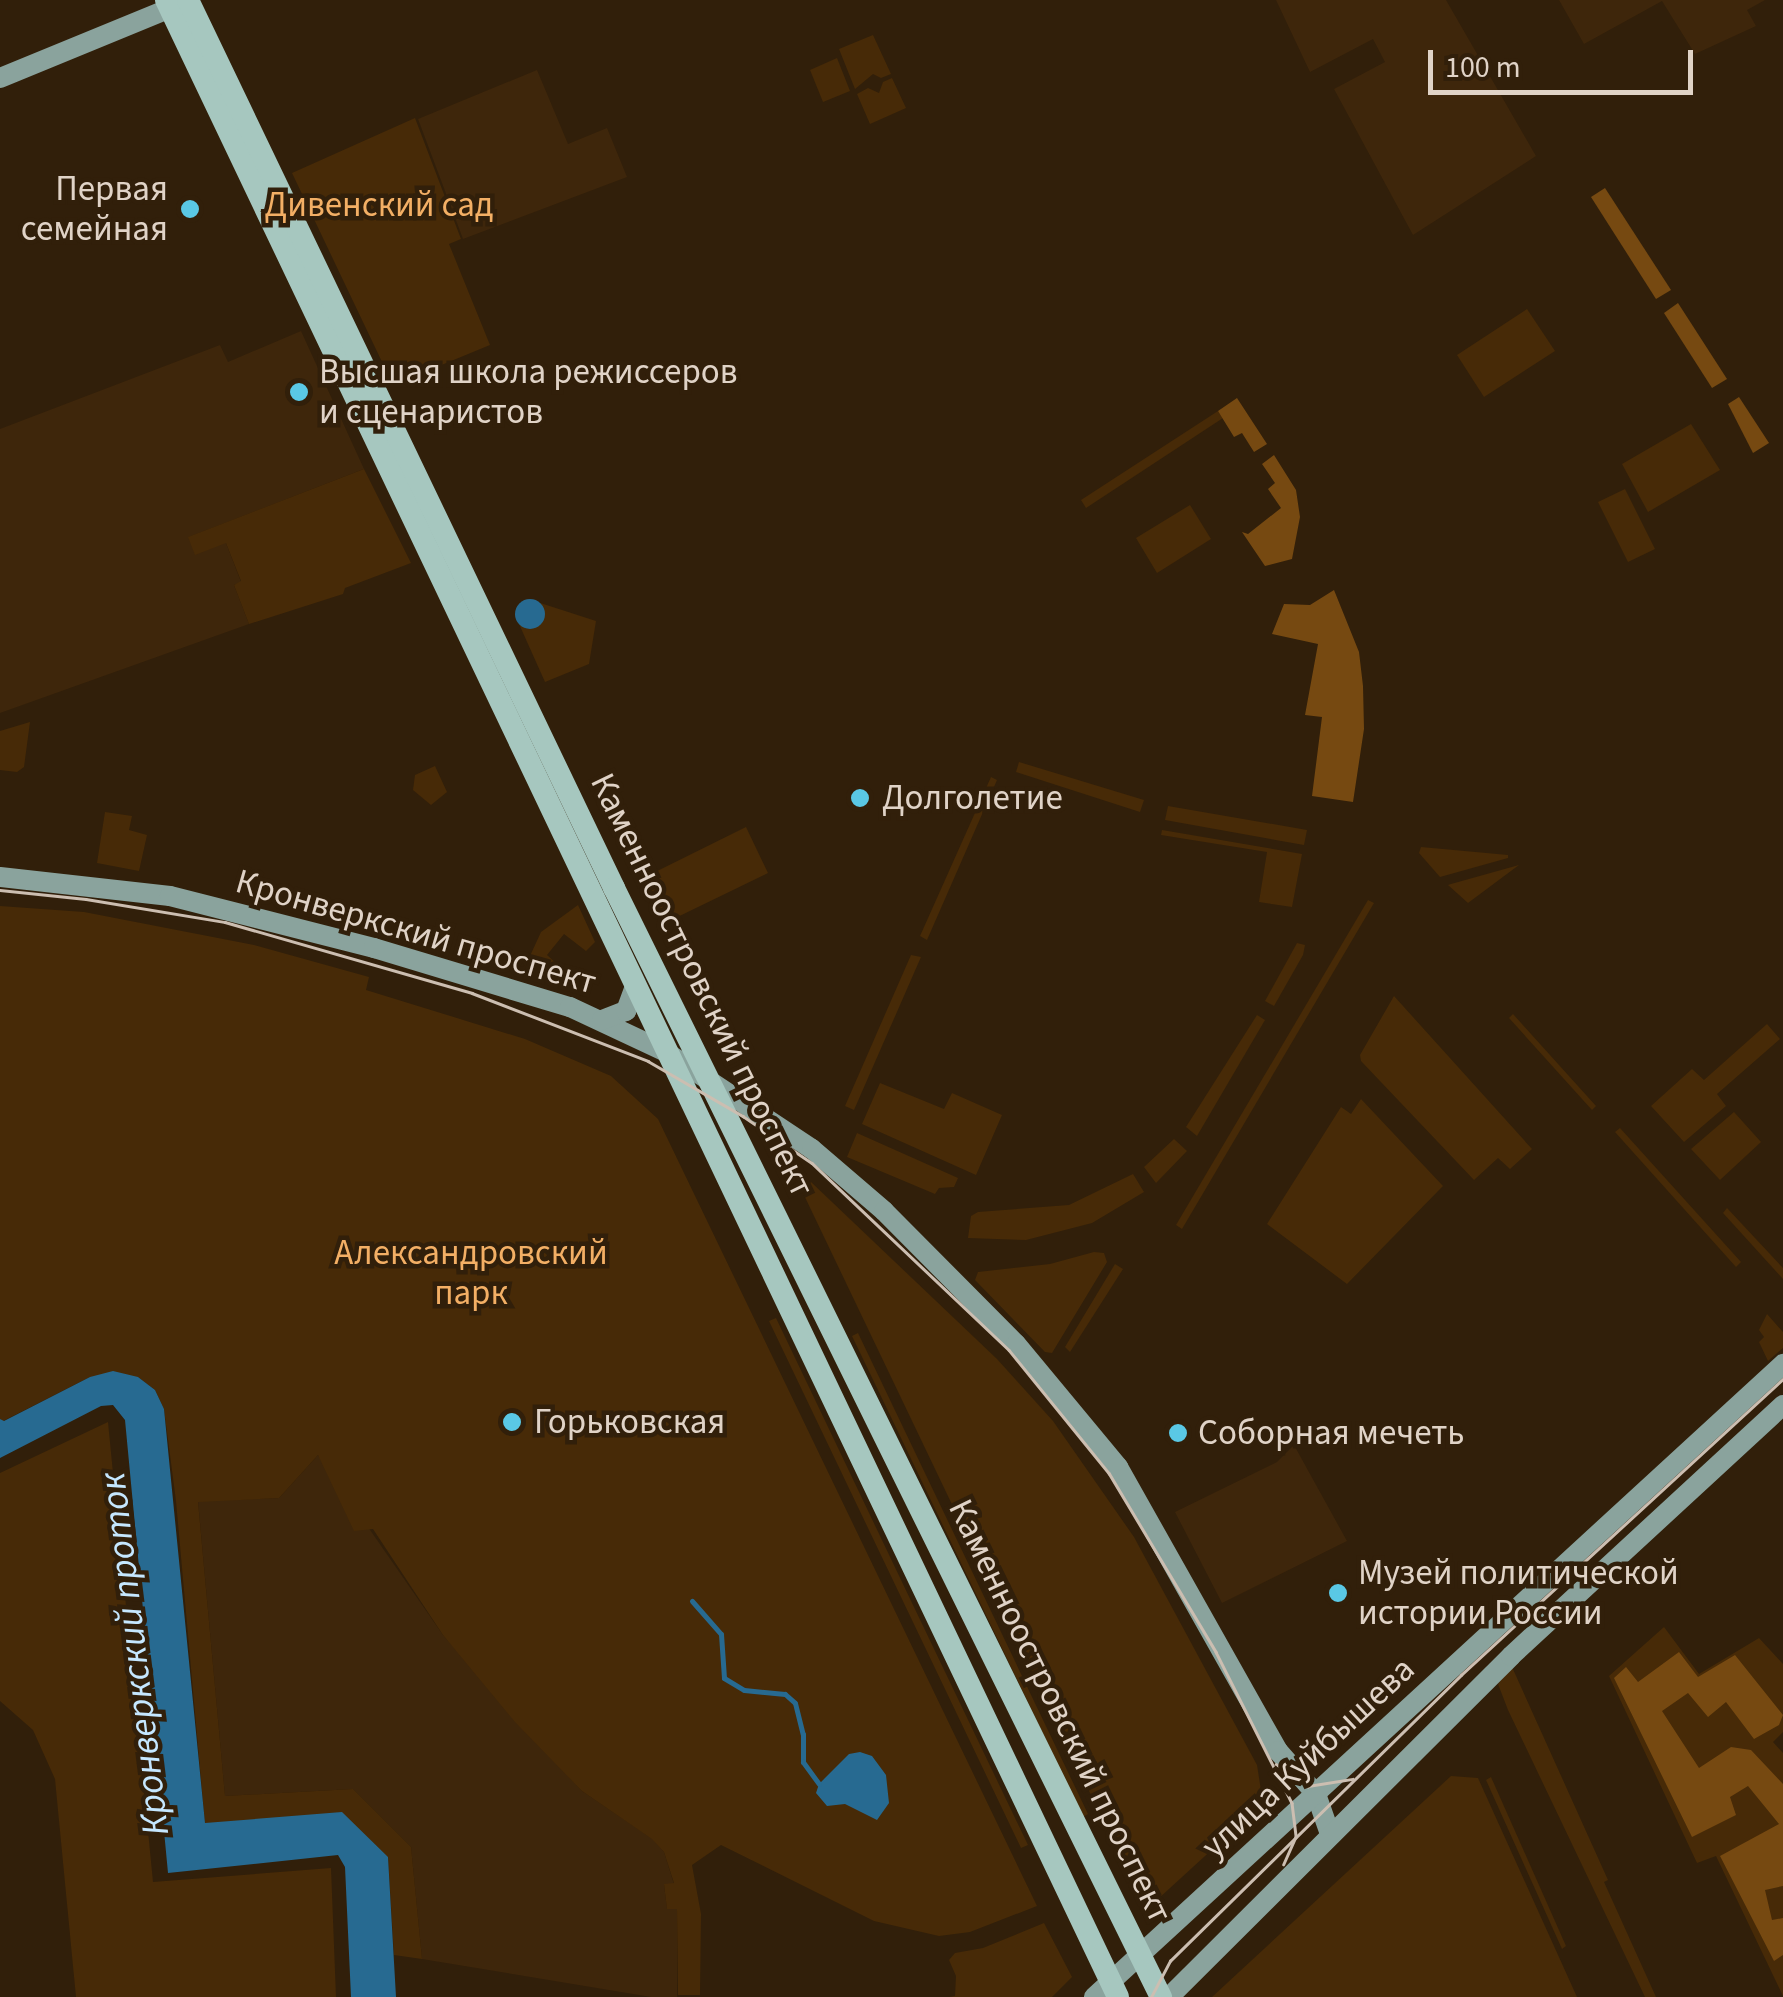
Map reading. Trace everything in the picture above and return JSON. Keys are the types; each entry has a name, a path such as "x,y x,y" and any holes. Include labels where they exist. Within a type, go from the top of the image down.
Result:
{"main road":[{"name":"Каменноостровский проспект","path":"180,2 635,986 1108,1992"},
{"name":"Каменноостровский проспект","path":"180,2 1161,1997"}],"street":[{"path":"0,78 180,2"},
{"name":"Кронверкский проспект","path":"0,876 170,896 526,992 602,1020 666,1052 812,1149 884,1211 1062,1394 1118,1467 1278,1751 1316,1794 1330,1834"},
{"path":"602,1020 626,1011 635,986"},
{"name":"улица Куйбышева","path":"1108,1992 1141,1956 1783,1364"},
{"name":"улица Куйбышева","path":"1169,1997 1511,1656 1783,1405"}],"shaded area":[{"path":"1276,0 1446,0 1536,156 1413,235 1334,89 1385,62 1373,39 1310,72"},
{"path":"1559,0 1765,0 1747,10 1756,26 1695,54 1662,1 1584,44"},
{"path":"537,70 568,144 607,128 627,177 463,239 418,119"},
{"path":"1605,188 1671,290 1656,299 1591,197"},
{"path":"1678,303 1727,379 1712,388 1664,313"},
{"path":"301,331 364,469 189,537 226,543 241,582 234,585 249,624 0,713 0,429 220,345 228,362"},
{"path":"1739,397 1769,443 1753,453 1728,404"},
{"path":"1237,398 1267,444 1254,452 1242,433 1234,437 1218,411"},
{"path":"1274,455 1296,490 1300,517 1292,559 1265,566 1242,532 1248,534 1281,508 1268,489 1275,483 1262,464"},
{"path":"1334,590 1359,652 1363,686 1364,729 1353,802 1312,796 1322,717 1305,715 1318,644 1272,634 1284,604 1310,605"},
{"path":"1294,1445 1347,1541 1222,1603 1175,1512 1277,1462"},
{"path":"318,1455 443,1635 582,1791 653,1839 664,1852 674,1884 664,1885 667,1908 677,1908 677,1997 651,1997 422,1959 411,1847 353,1789 225,1796 198,1501 279,1498"},
{"path":"1679,1652 1698,1677 1735,1655 1783,1715 1779,1725 1754,1739 1726,1702 1708,1717 1688,1693 1662,1711 1699,1768 1731,1747 1751,1750 1783,1784 1783,1886 1765,1890 1772,1920 1783,1918 1783,1955 1774,1961 1720,1856 1779,1824 1748,1786 1730,1797 1736,1815 1692,1837 1614,1678 1626,1667 1638,1682"}],"green space":[{"path":"873,35 891,74 881,78 873,74 855,89 839,49"},
{"path":"837,58 850,91 823,102 810,70"},
{"path":"892,78 906,108 870,124 857,94 868,88 879,93 883,82"},
{"name":"Дивенский сад","path":"415,118 461,239 449,244 490,345 393,385 292,173"},
{"path":"1527,309 1555,351 1484,397 1457,355"},
{"path":"1218,411 1223,418 1086,508 1081,500"},
{"path":"1691,424 1720,470 1648,512 1622,464"},
{"path":"364,469 411,563 345,588 343,594 249,624 234,585 241,581 226,543 195,555 188,537"},
{"path":"1625,489 1655,549 1628,562 1598,502"},
{"path":"1190,505 1211,539 1157,573 1136,538"},
{"path":"528,599 596,621 589,664 545,682 515,615 519,604"},
{"path":"30,722 24,767 17,772 0,770 0,731"},
{"path":"1019,762 1144,800 1140,812 1016,772"},
{"path":"435,766 447,792 431,805 413,790 415,775"},
{"path":"991,777 997,780 927,940 920,936"},
{"path":"1168,806 1307,830 1304,845 1165,820"},
{"path":"105,812 132,816 129,830 147,835 139,871 97,863"},
{"path":"746,827 768,873 661,925 639,880"},
{"path":"1162,830 1302,854 1292,907 1259,902 1267,852 1161,835"},
{"path":"1421,847 1508,858 1440,877 1419,853"},
{"path":"1519,865 1468,903 1448,885 1451,884"},
{"path":"1368,900 1374,903 1182,1229 1176,1225"},
{"path":"578,905 595,942 586,951 564,934 547,955 568,974 562,981 524,969 541,932"},
{"name":"Александровский парк","path":"0,906 84,912 254,945 369,977 366,990 525,1039 611,1076 658,1119 1037,1906 970,1932 939,1936 874,1921 721,1845 692,1865 701,1914 700,1995 678,1995 677,1909 667,1909 664,1884 674,1883 664,1852 652,1839 582,1791 515,1722 443,1635 373,1529 354,1531 318,1455 279,1498 198,1502 225,1796 353,1789 411,1847 422,1959 394,1955 388,1857 205,1824 176,1501 164,1409 155,1390 138,1377 90,1377 3,1421 0,1419"},
{"path":"1297,943 1305,945 1303,955 1274,1006 1265,1001"},
{"path":"911,955 921,957 854,1110 845,1106"},
{"path":"1394,996 1532,1149 1510,1169 1498,1158 1474,1180 1361,1061 1360,1055"},
{"path":"1513,1014 1596,1106 1592,1110 1509,1018"},
{"path":"1257,1015 1265,1020 1197,1136 1186,1127"},
{"path":"1767,1024 1780,1039 1717,1094 1726,1106 1684,1142 1651,1106 1692,1069 1704,1080"},
{"path":"880,1083 944,1109 952,1093 1002,1115 976,1175 862,1124"},
{"path":"1361,1099 1443,1186 1347,1284 1267,1224 1341,1107 1351,1114"},
{"path":"1734,1112 1761,1142 1720,1180 1691,1149"},
{"path":"1620,1128 1741,1262 1736,1267 1615,1132"},
{"path":"857,1133 958,1178 954,1187 939,1188 935,1194 847,1157"},
{"path":"1174,1139 1187,1151 1156,1183 1144,1167"},
{"path":"1133,1174 1144,1192 1092,1223 1026,1240 968,1238 971,1216 978,1212 1069,1205"},
{"path":"811,1182 997,1359 1053,1421 1134,1537 1257,1765 1263,1803 1146,1910 803,1193"},
{"path":"1727,1208 1783,1268 1783,1279 1723,1213"},
{"path":"1104,1253 1107,1262 1052,1353 1045,1352 975,1280 978,1272 1050,1264"},
{"path":"1115,1264 1123,1269 1070,1352 1065,1347"},
{"path":"1767,1314 1783,1332 1783,1348 1768,1361 1759,1342 1764,1337 1759,1330"},
{"path":"776,1318 1028,1845 1021,1848 769,1321"},
{"path":"858,1333 1088,1814 1083,1817 852,1336"},
{"path":"108,1422 153,1882 331,1868 336,1997 76,1997 55,1779 33,1730 0,1701 0,1473"},
{"path":"1664,1627 1699,1674 1759,1638 1783,1664 1783,1732 1773,1742 1783,1753 1783,1996 1716,1856 1697,1863 1609,1676"},
{"path":"1512,1667 1656,1997 1645,1997 1508,1710 1498,1684"},
{"path":"1451,1776 1478,1778 1577,1997 1212,1997"},
{"path":"1491,1777 1566,1946 1562,1949 1486,1780"},
{"path":"1044,1923 1072,1977 1052,1997 949,1997 955,1996 956,1976 949,1960 955,1953 983,1948"}],"water":[{"path":"530,599 541,603 545,614 541,625 530,629 519,625 515,614 519,603"},
{"name":"Кронверкский проток","path":"113,1371 138,1377 155,1390 164,1409 205,1823 342,1812 388,1857 396,1997 351,1997 345,1867 338,1855 168,1873 125,1420 113,1405 101,1406 0,1458 0,1419 4,1421 90,1377"},
{"path":"849,1754 872,1756 886,1775 889,1803 877,1820 845,1804 827,1806 816,1793 819,1784"}],"waterway":[{"path":"692,1601 721,1634 724,1678 744,1690 785,1694 795,1703 803,1734 803,1762 819,1784"}],"tram line":[{"path":"0,890 86,899 225,922 472,993 648,1061 743,1116 812,1163 1009,1350 1109,1473 1216,1652 1292,1803 1296,1837 1284,1864"},
{"path":"1151,1997 1170,1961 1461,1675 1783,1379"},
{"path":"1276,1764 1308,1786 1352,1779"}],"place":[{"name":"Первая семейная","path":"190,209"},
{"name":"Высшая школа режиссеров и сценаристов","path":"299,392"},
{"name":"Долголетие","path":"860,798"},
{"name":"Горьковская","path":"512,1422"},
{"name":"Соборная мечеть","path":"1178,1433"},
{"name":"Музей политической истории России","path":"1338,1593"}]}
